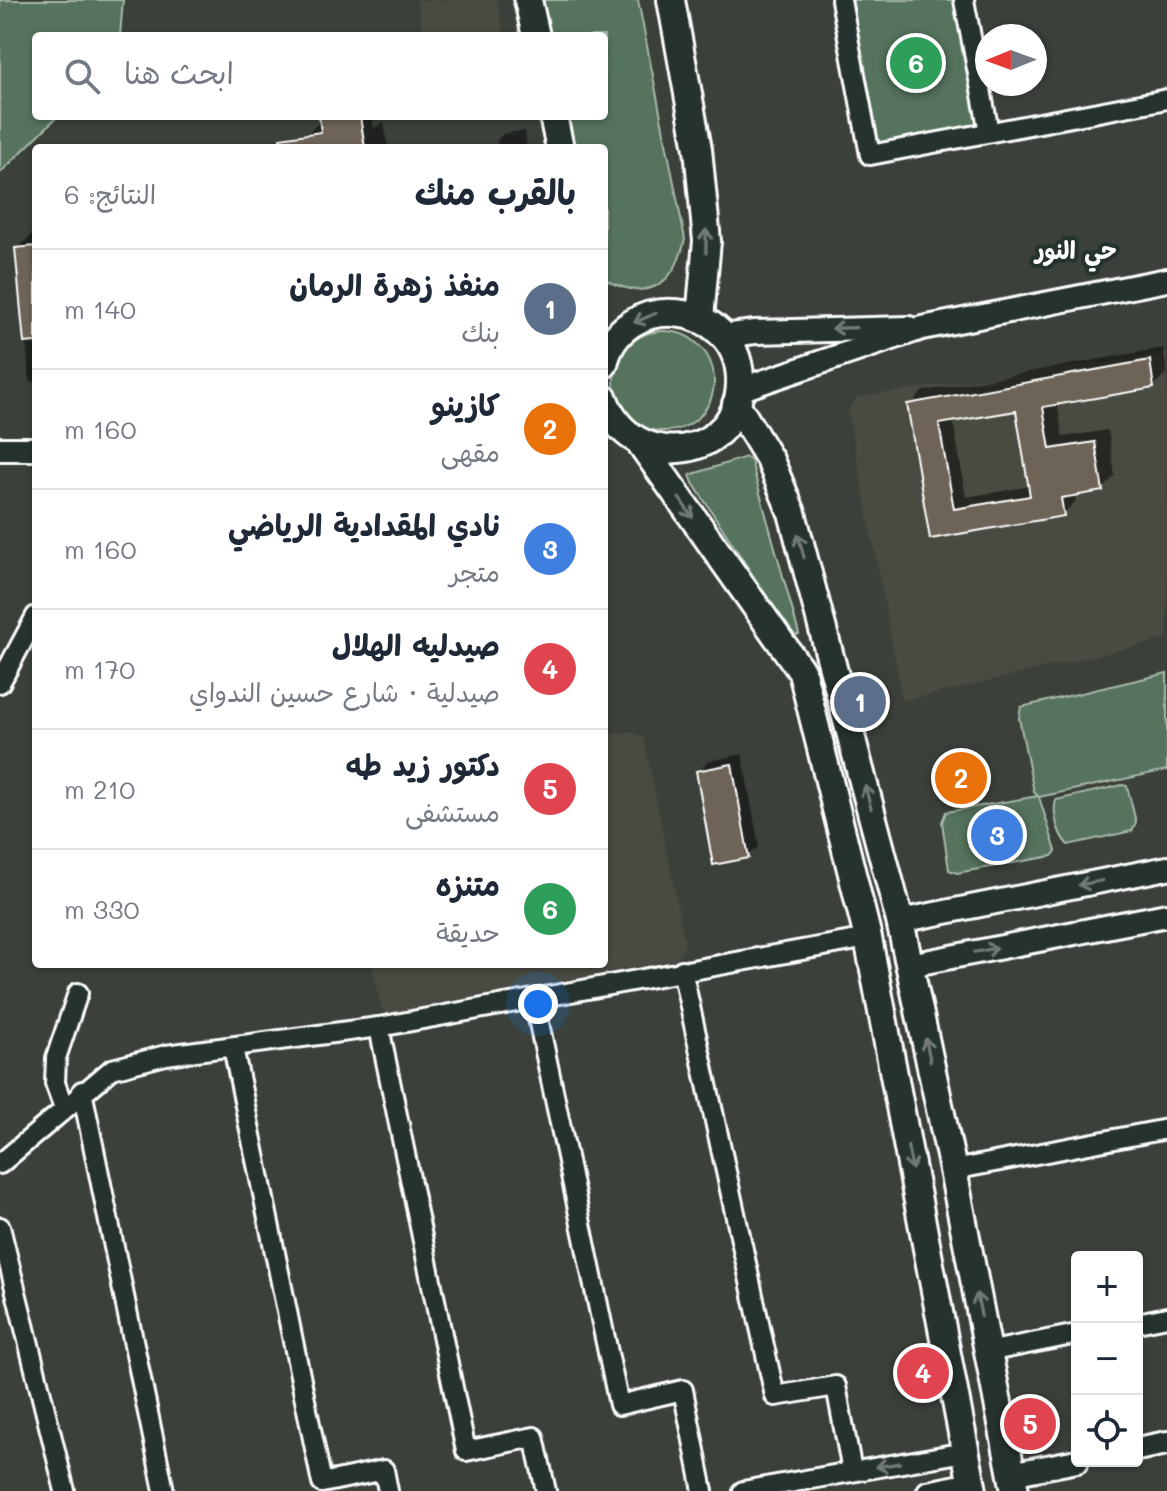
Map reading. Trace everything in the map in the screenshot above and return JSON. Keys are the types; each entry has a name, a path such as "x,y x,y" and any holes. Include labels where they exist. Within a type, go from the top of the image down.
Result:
{"main road":[{"path":"528,0 535,32"},
{"path":"671,0 698,149 703,195 707,241 700,318"},
{"path":"554,120 559,144"},
{"path":"608,352 620,333 644,317 672,312 700,318 723,336 737,361 738,397 770,460 792,513 900,921 953,1170 1013,1483"},
{"path":"641,444 669,451 697,445 721,429 738,397"},
{"path":"608,407 618,426 641,444 802,672 868,938 972,1487"}],"street":[{"path":"841,0 870,155 1167,99"},
{"path":"964,0 989,132"},
{"path":"738,397 922,328 1167,280"},
{"path":"723,336 780,330 922,328"},
{"path":"0,449 32,449"},
{"path":"0,683 32,623"},
{"path":"900,921 1167,868"},
{"path":"910,965 1167,915"},
{"path":"0,1164 82,1091 112,1069 166,1055 379,1027 868,938"},
{"path":"682,970 775,1396 836,1386 852,1471"},
{"path":"64,1108 55,1083 56,1058 78,993"},
{"path":"534,999 619,1405 683,1390 703,1491"},
{"path":"379,1027 466,1451 534,1437 546,1491"},
{"path":"233,1047 322,1483 384,1470 388,1491"},
{"path":"82,1091 164,1491"},
{"path":"953,1170 1167,1129"},
{"path":"0,1227 65,1491"},
{"path":"1143,1322 1167,1317"},
{"path":"987,1352 1071,1335"},
{"path":"1143,1448 1167,1443"},
{"path":"743,1491 965,1452"},
{"path":"1013,1483 1071,1463"},
{"path":"927,1491 972,1487"}],"shaded area":[{"path":"417,0 497,0 503,32 422,32"},
{"path":"1167,353 1167,639 903,701 848,411 857,397"},
{"path":"631,732 644,738 685,944 677,959 388,1014 381,1007 373,968 608,968 608,734"}],"green space":[{"path":"0,0 123,0 120,32 32,32 32,120 54,120 0,173"},
{"path":"542,0 638,0 685,239 674,268 657,285 634,289 608,281 608,144 569,144 565,120 608,120 608,32 548,32"},
{"path":"852,0 957,0 980,127 879,143"},
{"path":"664,331 683,335 699,346 710,362 714,381 710,400 699,416 683,427 664,431 645,427 629,416 618,400 614,381 618,362 629,346 645,335"},
{"path":"746,457 751,461 799,634 793,637 690,475"},
{"path":"1167,673 1167,770 1039,797 1056,851 1052,856 957,873 949,870 942,822 946,812 1038,796 1034,792 1019,718 1021,707"},
{"path":"1127,786 1136,822 1132,831 1068,845 1057,824 1056,800"}],"building":[{"path":"320,120 361,120 364,144 280,144 280,138 321,132"},
{"path":"32,246 32,342 24,343 15,248"},
{"path":"1150,360 1154,388 1043,407 1050,449 1095,442 1103,491 1061,498 1064,516 930,539 907,404","holes":["1016,411 1030,496 954,509 939,424"]},
{"path":"732,764 749,858 713,865 696,771"}],"place":[{"name":"متنزه","path":"916,63"},
{"name":"منفذ زهرة الرمان","path":"860,702"},
{"name":"كازينو","path":"961,778"},
{"name":"نادي المقدادية الرياضي","path":"997,835"},
{"name":"صيدليه الهلال","path":"923,1373"},
{"name":"دكتور زيد طه","path":"1030,1424"}],"district":[{"name":"حي النور","path":"1076,251"}]}
